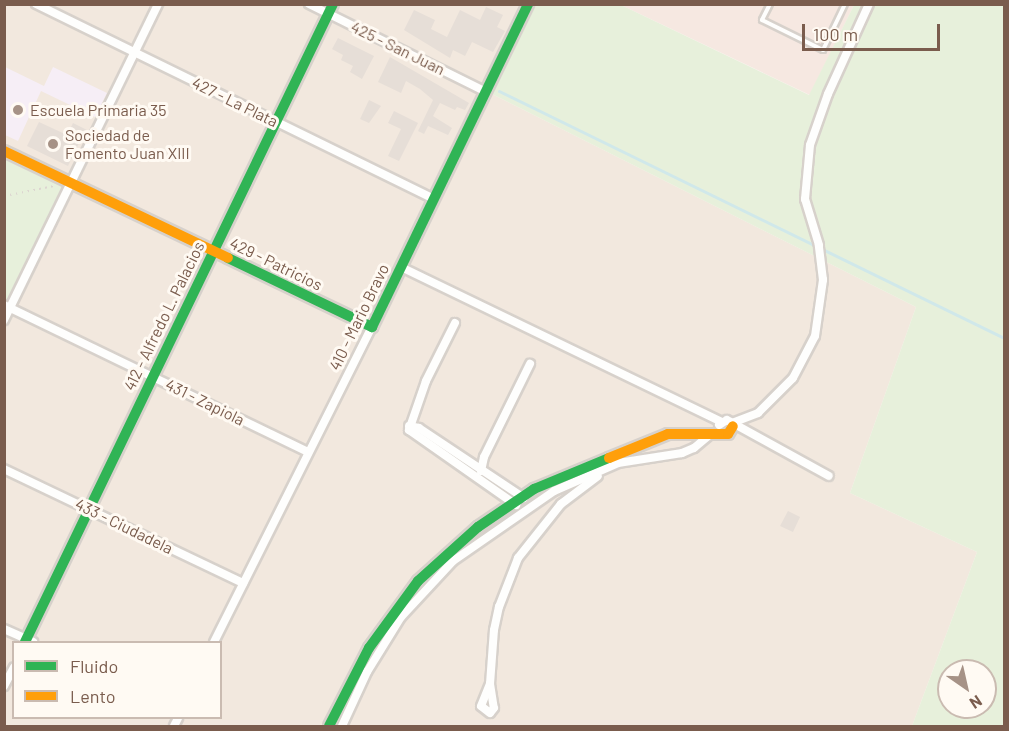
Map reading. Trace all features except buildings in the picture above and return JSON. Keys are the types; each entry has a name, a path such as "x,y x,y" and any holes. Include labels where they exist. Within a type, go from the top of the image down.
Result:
{"street":[{"name":"427 - La Plata","path":"36,4 434,199"},
{"path":"4,320 7,306 71,183 158,4"},
{"name":"425 - San Juan","path":"309,4 331,9 486,92"},
{"name":"410 - Mario Bravo","path":"214,641 372,327 528,4"},
{"path":"401,267 728,434 732,424 758,413 793,378 815,336 823,280 819,249 805,199 810,145 828,94 869,4"},
{"name":"412 - Alfredo L. Palacios","path":"28,641 151,376 331,9"},
{"name":"429 - Patricios","path":"4,151 372,327"},
{"name":"431 - Zapiola","path":"7,306 308,452"},
{"path":"455,323 409,426 413,434 529,505"},
{"path":"479,473 484,457 530,364"},
{"path":"732,424 829,476"},
{"path":"334,726 401,617 453,561 529,505 618,459 668,434 717,428"},
{"path":"334,726 369,648 418,581 454,546 518,498 618,459 682,453 717,428"},
{"path":"490,684 499,607 518,558 561,504 618,459"},
{"name":"433 - Ciudadela","path":"4,469 243,583"},
{"path":"518,498 521,511"},
{"path":"4,629 28,641"},
{"path":"4,686 12,671"}],"lane":[{"path":"770,4 762,20 823,50 845,4"}],"path":[{"path":"4,196 71,183"}],"shaded area":[{"path":"4,5 535,5 492,94 916,307 850,493 977,552 912,726 5,726"},
{"path":"621,5 854,5 810,95"},
{"path":"5,67 44,86 53,67 107,93 95,117 41,91 18,141 5,135"}],"green space":[{"path":"535,5 621,5 809,95 854,5 1004,5 1004,726 912,726 937,659 937,719 997,719 997,659 937,659 977,552 850,493 916,307 492,94"},
{"path":"4,154 65,182 7,302 4,300"}],"waterway":[{"path":"499,91 1004,338"}],"traffic: fast":[{"path":"25,641 333,4"},
{"path":"228,258 372,327 528,4"},
{"path":"329,726 369,648 418,581 478,527 534,489 609,458"}],"traffic: slow":[{"path":"4,151 228,258"},
{"path":"609,458 668,434 728,434 733,426"}],"place":[{"name":"Escuela Primaria 35","path":"18,110"},
{"name":"Sociedad de Fomento Juan XIII","path":"53,144"}]}
